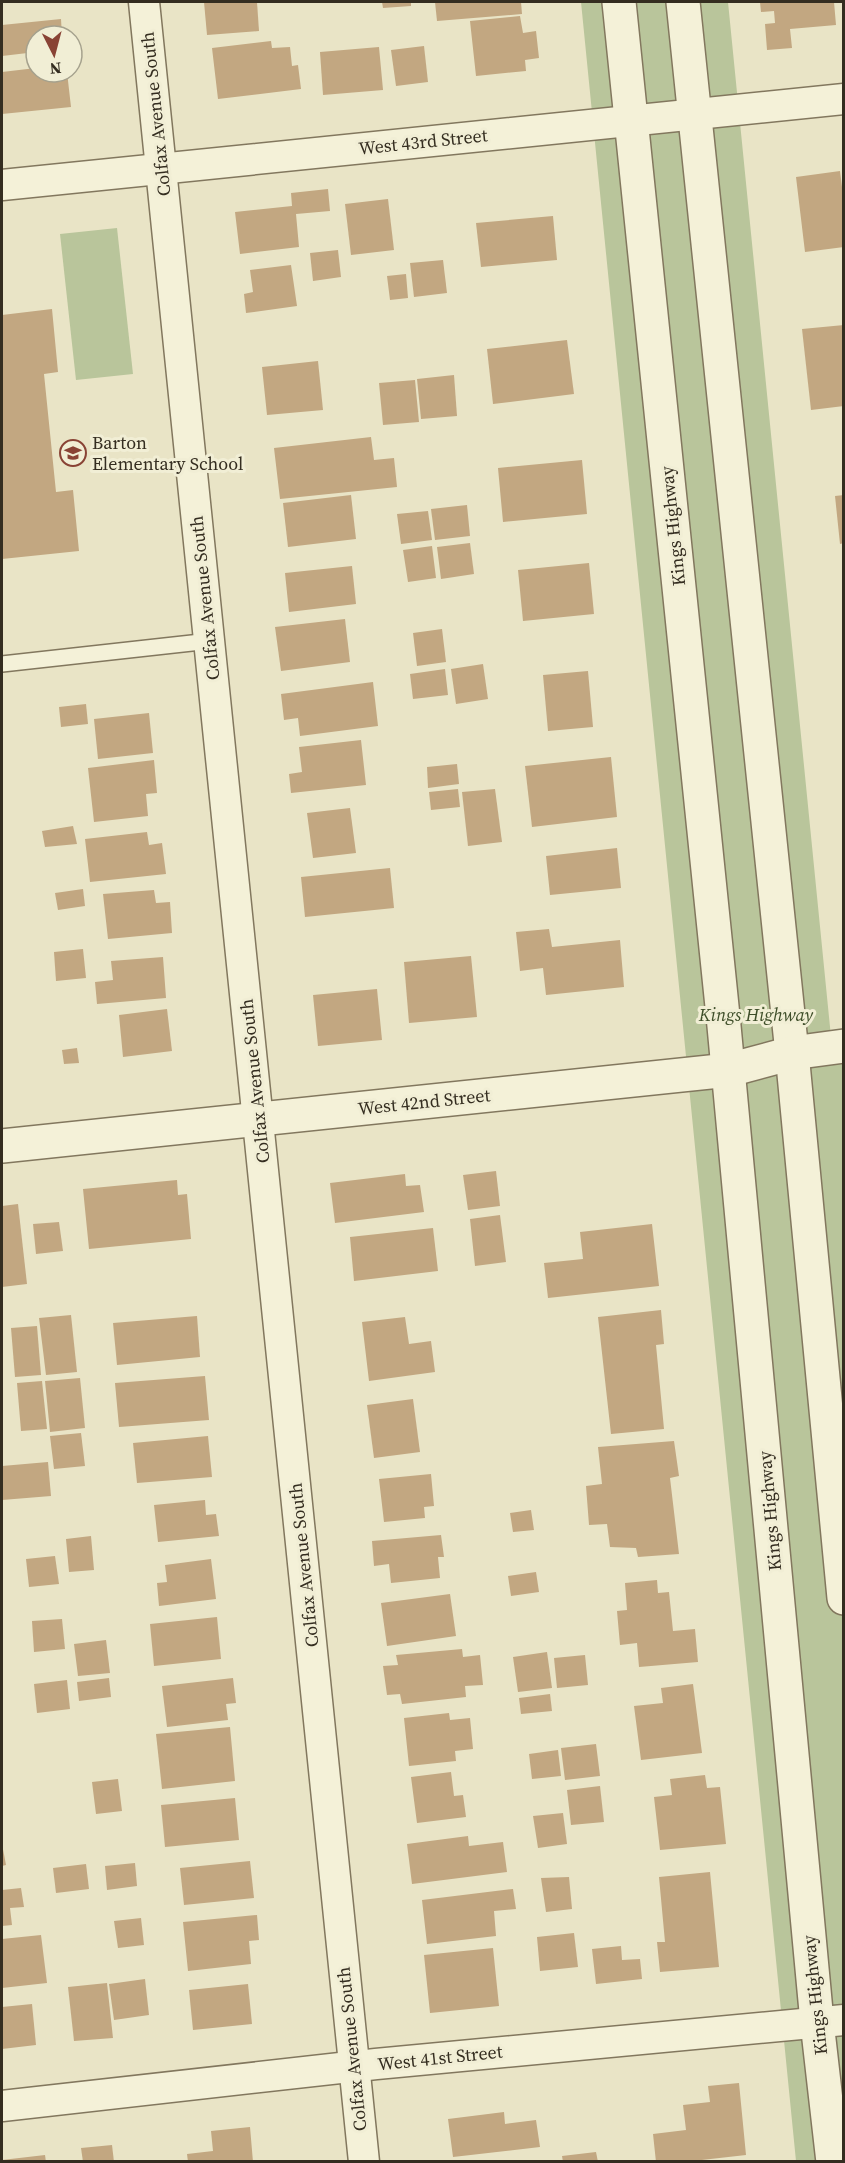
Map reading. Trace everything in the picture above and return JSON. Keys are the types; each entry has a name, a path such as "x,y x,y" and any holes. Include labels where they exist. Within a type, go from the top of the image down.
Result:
{"street":[{"name":"Colfax Avenue South","path":"144,2 364,2162"},
{"name":"Kings Highway","path":"619,2 830,2021 833,2162"},
{"path":"683,2 792,1053 843,1598"},
{"name":"West 43rd Street","path":"2,185 843,99"},
{"name":"West 42nd Street","path":"2,1146 729,1070 792,1053 843,1046"},
{"name":"West 41st Street","path":"2,2106 354,2066 830,2021"}],"lane":[{"path":"2,664 210,641"}],"green space":[{"name":"Kings Highway","path":"581,2 728,2 832,1047 818,1066 843,1063 843,2161 796,2161"},
{"path":"117,228 133,374 76,380 60,234"}],"building":[{"path":"204,2 257,2 259,31 207,35"},
{"path":"382,2 411,2 411,6 383,8"},
{"path":"435,2 521,2 522,14 437,21"},
{"path":"760,2 834,2 836,25 790,29 792,48 767,50 765,24 775,23 774,11 761,12"},
{"path":"520,16 523,33 536,31 539,58 525,60 526,71 476,76 470,21"},
{"path":"61,19 61,24 24,24 24,53 2,56 2,25"},
{"path":"271,41 272,48 290,47 292,66 298,65 301,89 218,99 212,48"},
{"path":"424,46 428,82 396,86 391,50"},
{"path":"379,47 383,90 323,95 320,52"},
{"path":"24,69 24,84 68,84 71,107 2,114 2,72"},
{"path":"840,171 842,187 844,186 844,247 805,252 796,177"},
{"path":"328,189 330,211 296,214 299,247 240,254 235,212 292,206 291,193"},
{"path":"388,199 394,250 351,255 345,204"},
{"path":"553,216 557,260 481,267 476,223"},
{"path":"338,250 341,277 313,281 310,253"},
{"path":"443,260 447,293 414,297 410,263"},
{"path":"291,265 297,306 246,313 244,294 253,292 250,270"},
{"path":"406,274 408,298 390,300 387,276"},
{"path":"52,309 58,372 44,374 56,492 73,490 79,551 2,559 2,315"},
{"path":"844,325 844,406 811,410 802,329"},
{"path":"567,340 574,394 493,404 487,349"},
{"path":"318,361 323,410 267,415 262,367"},
{"path":"454,375 457,416 421,419 417,379"},
{"path":"415,380 419,422 383,425 379,383"},
{"path":"371,437 374,460 394,458 397,487 280,499 274,448"},
{"path":"582,460 587,514 503,522 498,468"},
{"path":"351,495 356,539 288,547 283,503"},
{"path":"844,495 844,543 840,544 835,496"},
{"path":"467,505 470,536 435,540 431,509"},
{"path":"428,511 432,540 401,544 397,514"},
{"path":"470,543 474,574 441,579 437,547"},
{"path":"432,546 436,578 408,582 403,550"},
{"path":"589,563 594,614 523,621 518,570"},
{"path":"352,566 356,604 289,612 285,573"},
{"path":"345,619 350,662 281,671 275,627"},
{"path":"442,629 446,662 417,666 413,633"},
{"path":"483,664 488,699 456,704 451,669"},
{"path":"445,669 448,695 413,699 410,674"},
{"path":"588,671 593,727 548,731 543,675"},
{"path":"373,682 378,726 300,736 298,718 284,720 281,694"},
{"path":"86,704 88,724 61,727 59,707"},
{"path":"149,713 153,753 98,759 94,719"},
{"path":"361,740 366,785 291,793 289,774 302,772 299,747"},
{"path":"611,757 617,817 532,827 525,766"},
{"path":"154,760 157,793 146,794 148,816 94,822 88,768"},
{"path":"457,764 459,784 428,788 427,767"},
{"path":"458,789 460,807 431,810 429,792"},
{"path":"495,789 502,842 468,846 462,792"},
{"path":"350,808 356,853 313,858 307,813"},
{"path":"73,826 77,844 45,847 42,831"},
{"path":"147,832 149,845 162,843 166,874 90,882 85,839"},
{"path":"617,848 621,888 550,895 546,856"},
{"path":"390,868 394,908 305,917 301,877"},
{"path":"83,889 85,906 58,910 55,893"},
{"path":"154,890 156,903 170,902 172,933 108,939 103,894"},
{"path":"549,929 552,947 620,940 624,987 546,995 543,968 520,971 516,932"},
{"path":"83,949 86,978 56,981 54,952"},
{"path":"471,956 477,1017 409,1023 404,962"},
{"path":"163,957 166,998 97,1004 95,982 113,980 111,961"},
{"path":"377,989 382,1040 318,1046 313,995"},
{"path":"167,1009 172,1051 123,1057 119,1015"},
{"path":"77,1048 79,1063 64,1064 62,1050"},
{"path":"496,1171 500,1206 468,1210 463,1175"},
{"path":"405,1174 406,1186 420,1185 424,1212 335,1223 330,1183"},
{"path":"177,1180 178,1195 187,1194 191,1239 89,1249 83,1189"},
{"path":"18,1204 27,1284 2,1287 2,1206"},
{"path":"500,1215 506,1262 475,1266 470,1219"},
{"path":"59,1222 63,1251 36,1254 33,1224"},
{"path":"652,1224 659,1286 548,1298 544,1263 583,1259 580,1232"},
{"path":"433,1228 438,1271 354,1281 350,1237"},
{"path":"661,1310 664,1344 656,1345 664,1429 611,1434 598,1317"},
{"path":"71,1315 77,1372 46,1375 39,1318"},
{"path":"197,1316 200,1357 117,1365 113,1323"},
{"path":"405,1317 409,1344 431,1341 435,1372 369,1381 362,1322"},
{"path":"37,1326 41,1375 15,1377 11,1328"},
{"path":"205,1376 209,1420 119,1427 115,1383"},
{"path":"80,1378 85,1428 50,1432 45,1381"},
{"path":"42,1381 47,1429 21,1431 17,1383"},
{"path":"413,1399 420,1452 374,1458 367,1405"},
{"path":"81,1433 85,1466 54,1469 50,1436"},
{"path":"208,1436 212,1477 137,1483 133,1443"},
{"path":"674,1441 679,1476 670,1478 679,1554 638,1557 636,1548 610,1547 607,1524 589,1525 586,1486 602,1484 598,1447"},
{"path":"48,1462 51,1496 2,1500 2,1466"},
{"path":"431,1474 434,1506 424,1507 425,1518 384,1522 379,1479"},
{"path":"205,1500 206,1515 216,1514 219,1536 158,1542 154,1505"},
{"path":"531,1510 534,1530 513,1532 510,1513"},
{"path":"441,1535 444,1557 438,1557 440,1578 391,1583 389,1564 374,1566 372,1541"},
{"path":"91,1536 94,1570 69,1572 66,1539"},
{"path":"55,1556 59,1584 29,1587 26,1559"},
{"path":"211,1559 216,1599 159,1606 157,1583 167,1582 165,1565"},
{"path":"536,1572 539,1592 511,1596 508,1576"},
{"path":"657,1580 658,1593 669,1592 673,1631 695,1629 698,1662 639,1667 637,1643 620,1645 617,1611 627,1610 625,1583"},
{"path":"450,1594 456,1636 387,1646 381,1603"},
{"path":"217,1617 221,1659 154,1666 150,1624"},
{"path":"62,1619 65,1649 34,1652 32,1621"},
{"path":"106,1640 110,1673 78,1676 74,1644"},
{"path":"462,1649 463,1657 480,1655 483,1685 465,1686 466,1697 402,1704 400,1694 387,1695 383,1666 398,1665 396,1655"},
{"path":"547,1652 552,1688 518,1692 513,1657"},
{"path":"585,1655 588,1685 557,1688 554,1658"},
{"path":"109,1678 111,1697 79,1701 77,1682"},
{"path":"233,1678 236,1703 226,1704 228,1720 167,1727 162,1686"},
{"path":"67,1680 70,1709 37,1713 34,1684"},
{"path":"693,1684 702,1753 641,1760 634,1706 663,1703 661,1688"},
{"path":"550,1694 552,1711 521,1714 519,1698"},
{"path":"449,1713 450,1720 470,1718 473,1749 455,1751 456,1761 409,1766 404,1718"},
{"path":"230,1727 235,1781 162,1789 156,1734"},
{"path":"596,1744 600,1776 565,1780 561,1748"},
{"path":"558,1750 561,1776 532,1779 529,1754"},
{"path":"451,1772 454,1796 463,1795 466,1817 417,1823 411,1777"},
{"path":"705,1775 707,1788 720,1787 726,1844 660,1850 654,1797 672,1795 670,1779"},
{"path":"118,1779 122,1811 96,1814 92,1782"},
{"path":"600,1786 604,1822 571,1825 567,1790"},
{"path":"235,1798 239,1840 165,1847 161,1805"},
{"path":"563,1813 567,1844 538,1848 533,1816"},
{"path":"468,1836 469,1846 503,1842 507,1872 412,1884 407,1844"},
{"path":"2,1844 6,1865 2,1866"},
{"path":"250,1861 254,1898 184,1905 180,1868"},
{"path":"135,1863 137,1886 107,1890 105,1866"},
{"path":"86,1864 89,1889 56,1893 53,1868"},
{"path":"710,1872 719,1967 660,1972 657,1942 665,1942 659,1877"},
{"path":"569,1877 572,1909 546,1912 541,1878"},
{"path":"21,1888 24,1907 10,1908 12,1925 2,1926 2,1890"},
{"path":"513,1889 516,1909 494,1911 496,1936 427,1944 422,1900"},
{"path":"257,1915 259,1940 249,1941 251,1964 188,1971 183,1922"},
{"path":"141,1918 144,1945 118,1948 114,1921"},
{"path":"574,1933 578,1967 540,1971 537,1937"},
{"path":"41,1935 47,1983 2,1988 2,1939"},
{"path":"621,1946 622,1960 640,1959 642,1979 596,1984 592,1949"},
{"path":"493,1948 499,2006 430,2013 424,1955"},
{"path":"145,1979 149,2015 114,2020 109,1984"},
{"path":"107,1983 113,2038 74,2041 68,1987"},
{"path":"248,1984 252,2024 193,2030 189,1990"},
{"path":"32,2004 36,2045 2,2049 2,2007"},
{"path":"739,2083 746,2155 684,2162 656,2162 653,2134 686,2130 683,2105 710,2102 708,2086"},
{"path":"504,2112 505,2124 536,2120 540,2147 453,2157 448,2119"},
{"path":"250,2127 253,2162 188,2162 187,2154 213,2151 211,2131"},
{"path":"112,2145 114,2162 83,2162 81,2148"},
{"path":"596,2152 598,2162 563,2162 562,2156"},
{"path":"45,2155 46,2162 2,2162 2,2160"}],"place":[{"name":"Barton Elementary School","path":"73,453"}]}
